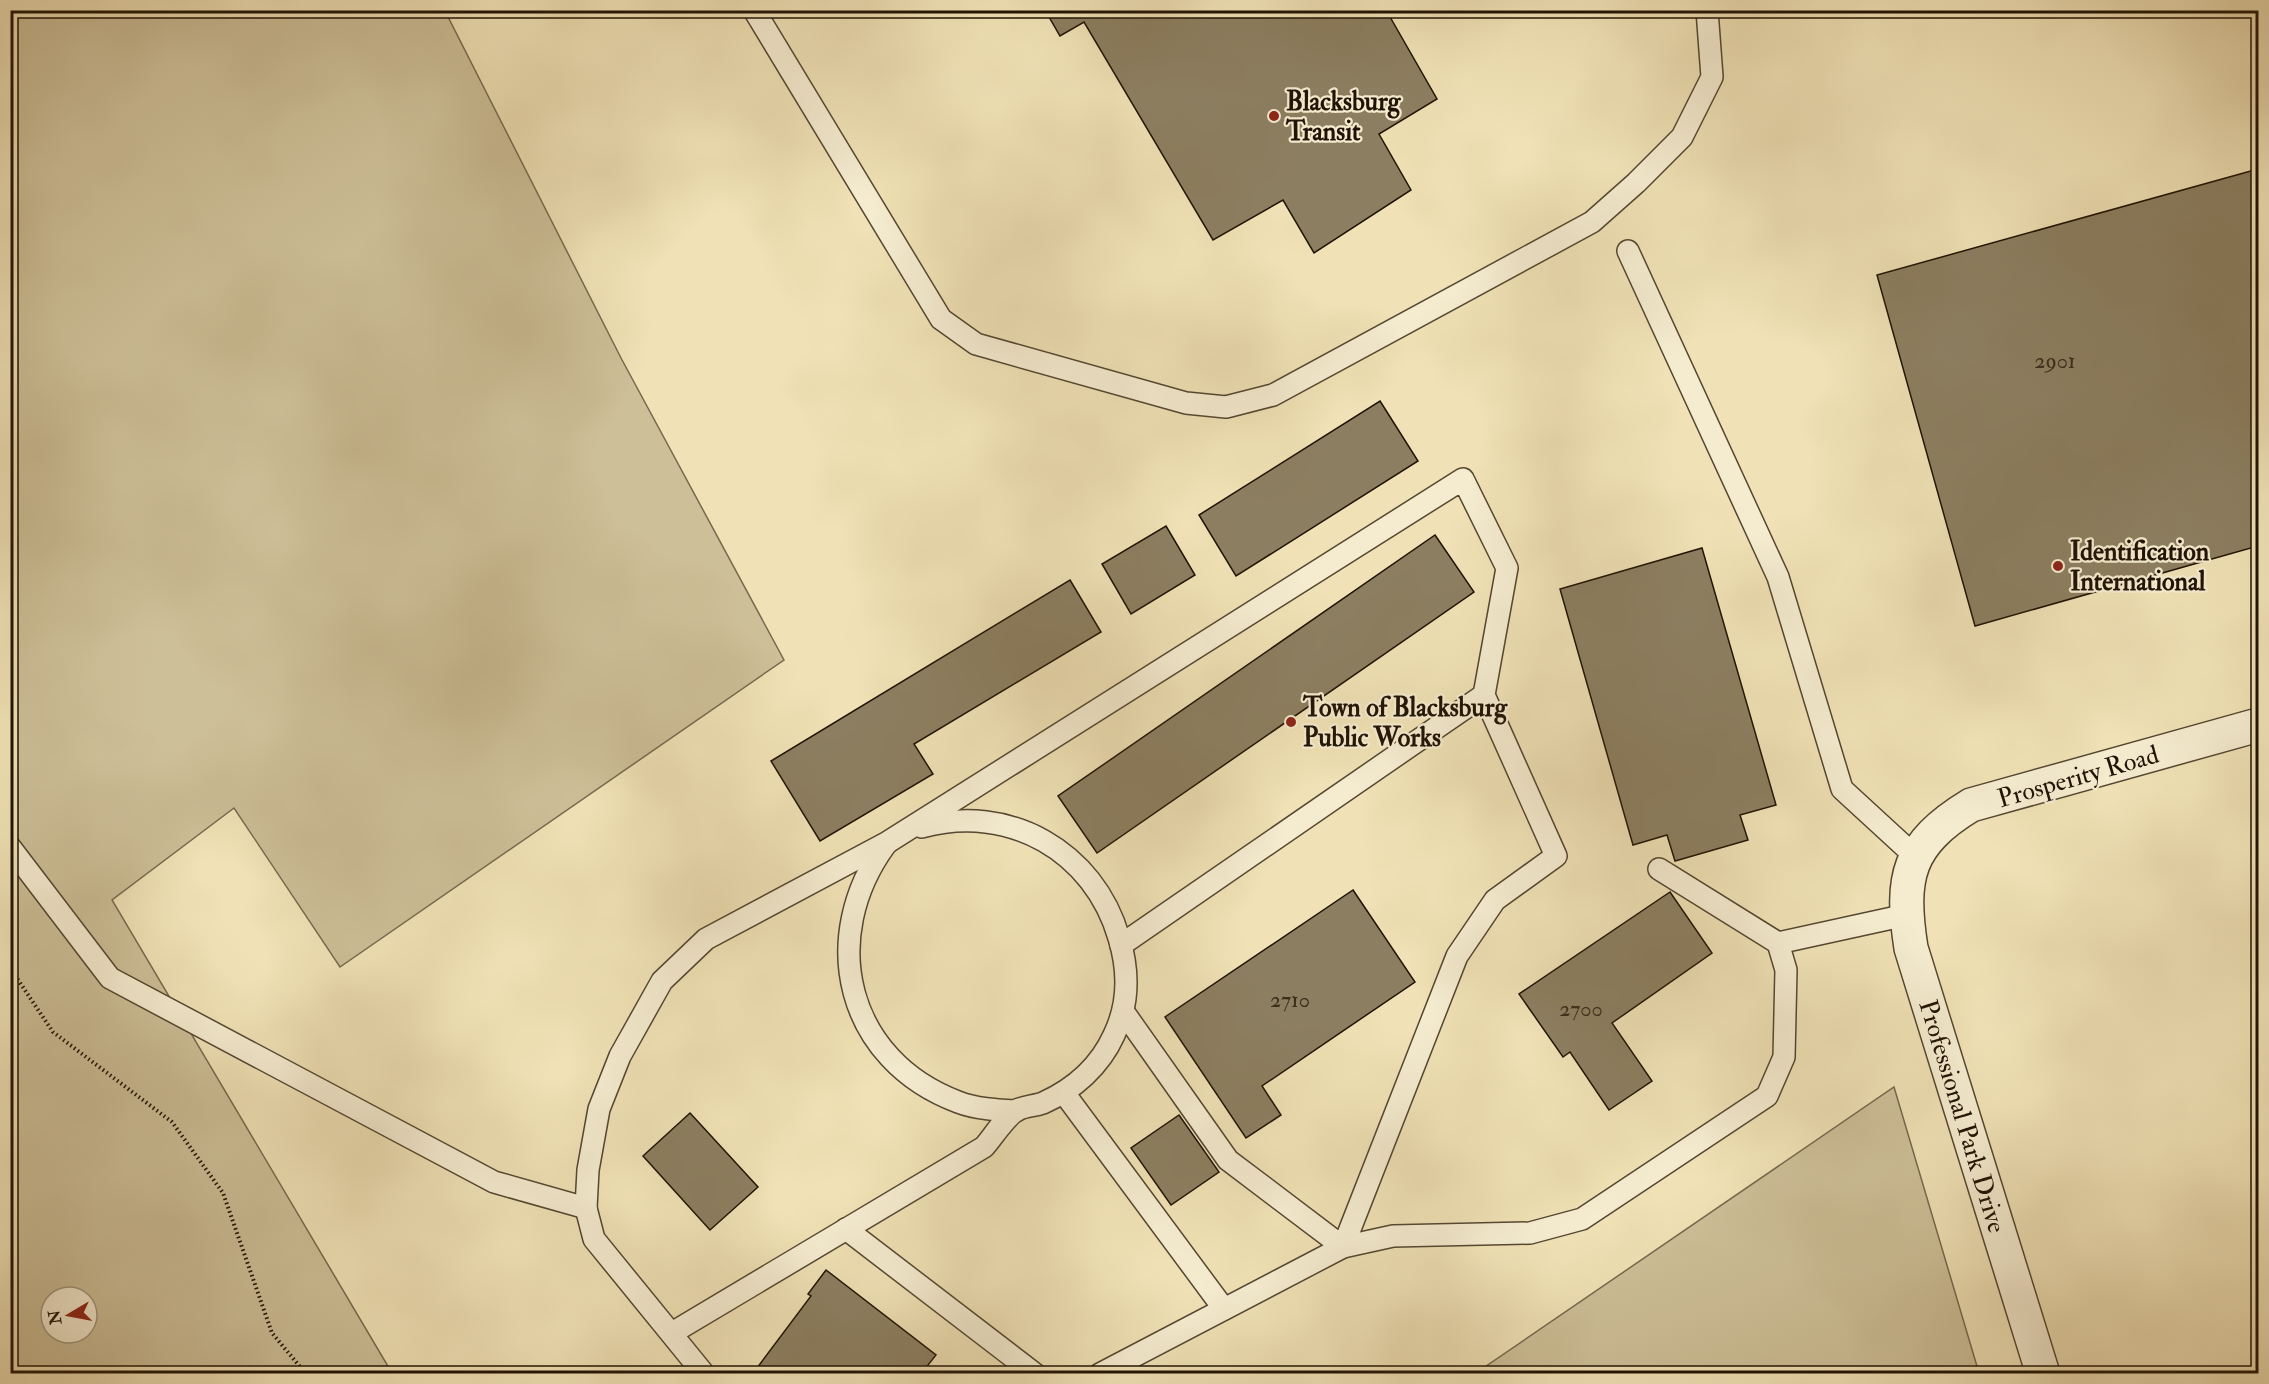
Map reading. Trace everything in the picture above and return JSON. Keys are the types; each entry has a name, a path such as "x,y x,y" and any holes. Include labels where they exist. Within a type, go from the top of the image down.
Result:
{"street":[{"name":"Prosperity Road","path":"1916,856 1930,834 1971,805 2259,725"},
{"name":"Professional Park Drive","path":"1916,856 1906,885 1906,915 1911,948 2043,1374"}],"lane":[{"path":"754,10 941,319 976,344 1186,404 1226,407 1273,395 1592,222 1636,183 1682,136 1712,77 1707,10"},
{"path":"1628,251 1778,577 1842,789 1916,856"},
{"path":"704,1374 594,1239 586,1208 588,1170 599,1109 620,1056 662,981 706,939 888,842 913,829 959,820 997,822 1024,830 1065,854 1089,878 1107,906 1121,945 1126,989 1123,1011 1114,1035 1102,1058 1064,1093 1041,1104 1016,1111 988,1109 960,1103 934,1092 909,1076 888,1056 872,1033 859,1007 851,980 848,950 850,921 858,892 870,865 888,842 1463,479 1508,568 1484,695 1556,856 1495,900 1457,956 1342,1247"},
{"path":"1121,945 1484,695"},
{"path":"10,847 110,978 494,1182 586,1208"},
{"path":"1100,1374 1342,1247 1393,1236 1530,1233 1582,1220 1767,1096 1784,1057 1786,970 1778,943 1659,869"},
{"path":"1778,943 1906,915"},
{"path":"1123,1011 1228,1160 1342,1247"},
{"path":"1064,1093 1224,1309"},
{"path":"672,1333 984,1147 1016,1111"},
{"path":"846,1229 1035,1374"}],"path":[{"path":"10,968 53,1032 172,1122 223,1193 272,1333 306,1374"}],"shaded area":[{"path":"10,11 445,11 621,358 784,660 340,967 234,808 112,900 392,1373 11,1373"},
{"path":"1894,1087 1979,1373 1476,1373"}],"building":[{"name":"Blacksburg Transit","path":"1045,10 1386,10 1437,99 1379,134 1411,190 1314,253 1283,200 1213,240 1084,22 1060,36"},
{"path":"2258,169 2258,546 1975,626 1877,275"},
{"path":"1380,401 1418,461 1236,576 1199,515"},
{"path":"1166,526 1195,575 1131,614 1102,564"},
{"path":"1435,535 1474,592 1097,853 1058,796"},
{"path":"1702,548 1776,805 1740,815 1748,840 1675,861 1667,835 1633,845 1560,589"},
{"path":"1070,580 1101,632 914,744 933,774 820,841 771,761"},
{"path":"1353,890 1415,982 1262,1086 1281,1115 1246,1138 1165,1017"},
{"path":"1670,892 1712,953 1612,1023 1652,1081 1609,1110 1570,1052 1563,1057 1519,994"},
{"path":"690,1113 758,1187 710,1230 643,1156"},
{"path":"1179,1115 1219,1172 1171,1205 1131,1148"},
{"path":"826,1270 936,1355 921,1374 764,1374 757,1368 811,1296 808,1294"}],"place":[{"name":"Blacksburg Transit","path":"1274,116"},
{"name":"Identification International","path":"2058,566"},
{"name":"Town of Blacksburg Public Works","path":"1291,722"}]}
